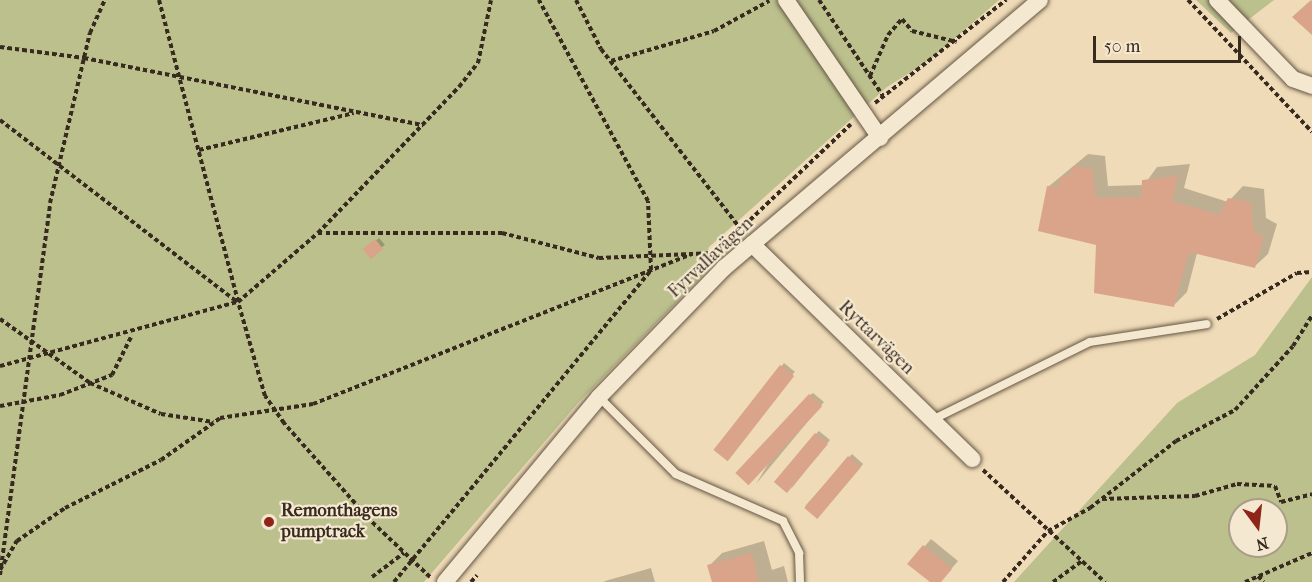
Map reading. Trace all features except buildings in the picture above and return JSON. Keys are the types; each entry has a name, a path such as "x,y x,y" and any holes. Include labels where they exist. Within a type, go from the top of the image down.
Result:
{"street":[{"path":"786,0 880,138"},
{"name":"Fyrvallavägen","path":"445,582 599,396 752,244 880,138 1040,0"},
{"path":"1217,0 1293,80 1312,86"},
{"name":"Ryttarvägen","path":"752,244 972,459"}],"lane":[{"path":"932,420 1090,342 1207,324"},
{"path":"599,396 676,474 783,521 799,553 800,582"}],"path":[{"path":"0,571 23,402 29,337 59,164 84,58 105,0"},
{"path":"159,0 238,302 274,408 404,553 435,582"},
{"path":"0,366 132,334 238,302 318,232 424,125 478,63 491,0"},
{"path":"394,582 651,270 654,256 648,201 539,0"},
{"path":"576,0 611,61 752,244"},
{"path":"611,61 714,31 771,0"},
{"path":"819,0 883,96"},
{"path":"1188,0 1312,132"},
{"path":"870,76 888,35 902,20 912,31 957,42"},
{"path":"0,47 84,58 424,125"},
{"path":"199,150 358,112"},
{"path":"0,120 238,302"},
{"path":"318,232 502,233 598,258 715,253"},
{"path":"0,319 29,337 90,383 161,414 214,422 274,408 313,404 691,254"},
{"path":"1207,324 1297,273 1312,272"},
{"path":"1003,582 1048,531 1102,499 1176,441 1235,410 1293,346 1312,316"},
{"path":"0,406 23,402 112,375 132,334"},
{"path":"0,571 17,541 46,521 161,460 214,422"},
{"path":"972,459 1105,582"},
{"path":"1102,499 1195,496 1237,484 1275,486 1281,502 1312,494"},
{"path":"372,577 404,553"},
{"path":"1245,582 1312,553"},
{"path":"1053,582 1082,561"},
{"path":"1258,576 1264,582"}],"green space":[{"path":"0,0 999,0 931,59 887,87 709,247 704,261 711,267 578,403 424,582 0,582"},
{"path":"1196,0 1274,0 1231,33"},
{"path":"1312,277 1312,582 1014,582 1177,403 1255,355"}],"place":[{"name":"Remonthagens pumptrack","path":"269,522"}]}
